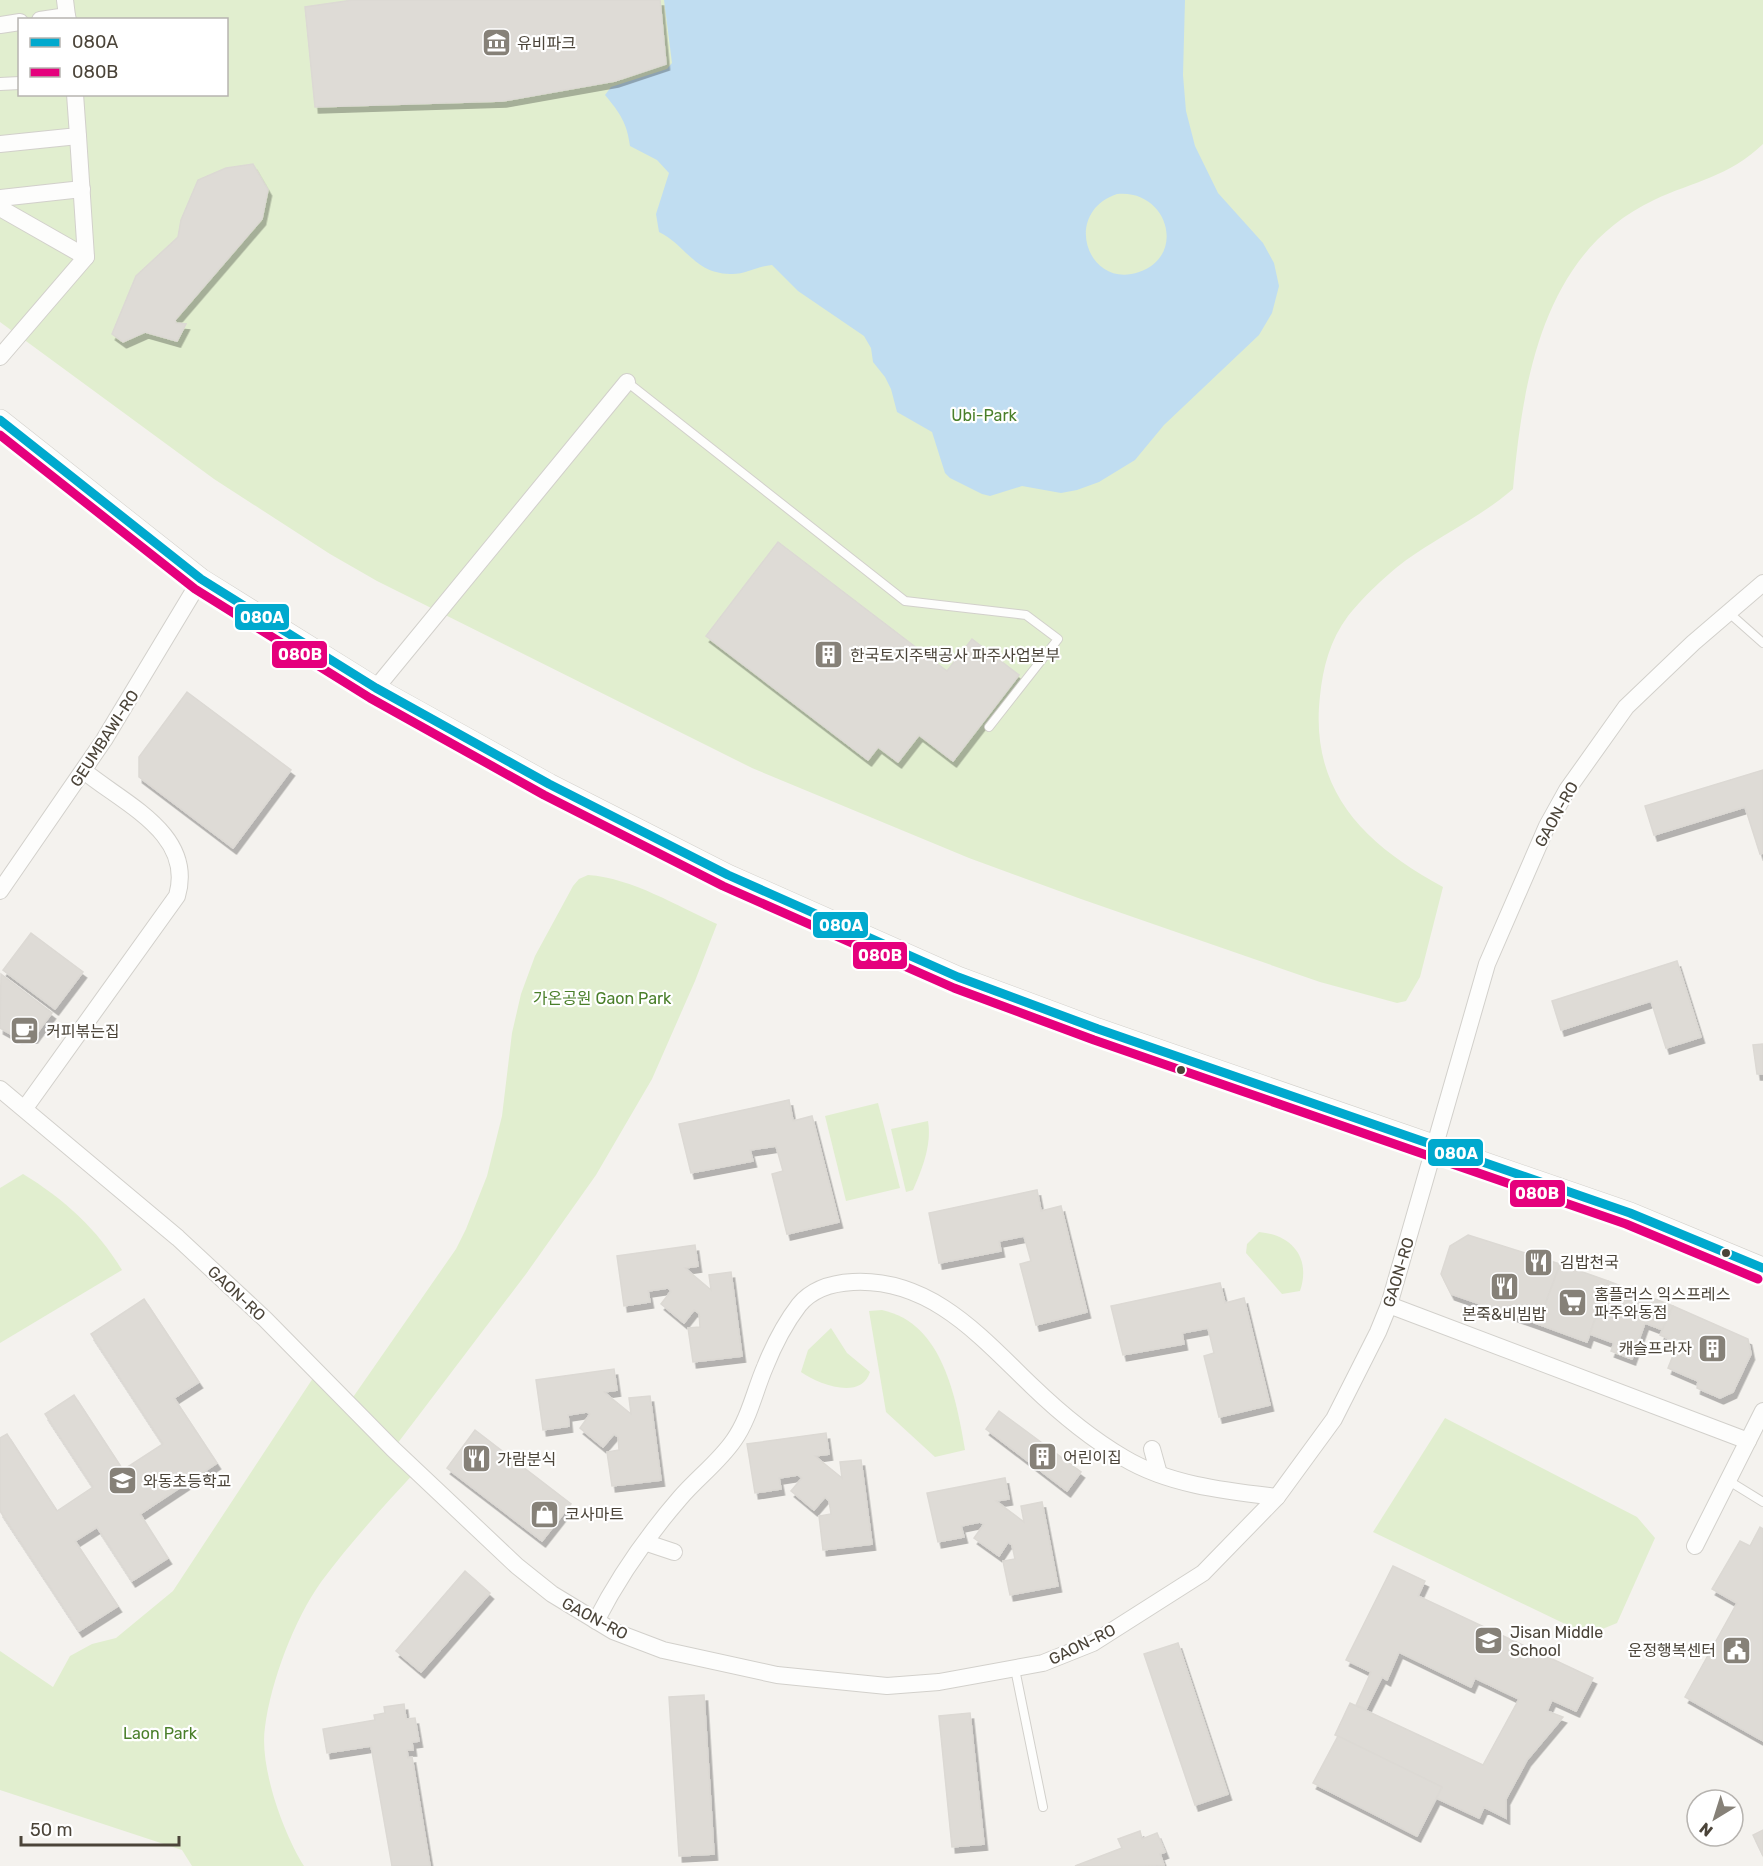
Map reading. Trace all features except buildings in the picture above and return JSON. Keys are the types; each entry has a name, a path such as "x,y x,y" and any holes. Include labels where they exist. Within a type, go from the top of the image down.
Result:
{"street":[{"path":"47,18 67,12"},
{"path":"0,25 18,22"},
{"path":"0,84 18,83"},
{"path":"0,357 86,257 75,96"},
{"path":"0,144 78,136"},
{"path":"0,198 82,189"},
{"path":"0,208 86,257"},
{"path":"376,688 627,382"},
{"path":"0,420 201,579 376,688 549,784 728,875 958,977 1110,1033 1630,1214 1763,1268"},
{"name":"GEUMBAWI-RO","path":"0,891 84,771 201,579"},
{"name":"GAON-RO","path":"0,1089 178,1238 256,1311 393,1449 517,1566 552,1594 596,1621 663,1650 777,1675 887,1686 939,1682 1043,1663 1093,1643 1203,1573 1277,1497 1334,1419 1378,1332 1389,1305 1487,964 1527,868 1567,790 1626,707 1728,612 1763,583"},
{"path":"25,1108 177,896 179,889 179,861 169,838 84,771"},
{"path":"596,1621 614,1587 680,1497 735,1439 765,1365 800,1304 825,1286 841,1282 888,1284 913,1291 938,1303 964,1320 1065,1416 1100,1444 1127,1460 1159,1474 1230,1491 1277,1497"},
{"path":"1389,1305 1748,1441"},
{"path":"1695,1546 1763,1411"},
{"path":"1152,1449 1159,1474"},
{"path":"647,1543 674,1552"}],"lane":[{"path":"627,382 905,601 1026,615 1058,639 989,727"},
{"path":"1728,612 1763,643"},
{"path":"1729,1481 1763,1502"},
{"path":"1014,1669 1043,1807"}],"green space":[{"name":"Ubi-Park","path":"0,0 1763,0 1763,144 1724,171 1654,200 1616,223 1587,252 1563,285 1546,323 1533,363 1517,447 1513,489 1476,516 1406,560 1388,575 1348,616 1328,654 1321,685 1319,730 1324,760 1334,788 1348,812 1367,833 1415,871 1443,887 1420,977 1406,1001 1397,1003 1320,982 1081,899 969,858 752,768 377,581 330,554 214,479 0,322"},
{"path":"588,875 605,877 638,887 717,924 652,1079 596,1175 526,1274 394,1448 416,1471 355,1539 321,1582 293,1632 272,1690 264,1743 274,1799 288,1836 304,1866 192,1866 182,1850 0,1790 0,1651 53,1687 70,1656 92,1644 116,1638 173,1591 317,1372 349,1403 456,1249 487,1176 502,1116 512,1033 521,994 535,956 573,886 579,879"},
{"path":"878,1103 900,1188 846,1201 825,1116"},
{"path":"928,1121 929,1139 923,1165 913,1190 906,1192 891,1129"},
{"path":"23,1174 78,1216 102,1241 122,1270 0,1343 0,1188"},
{"path":"1259,1232 1281,1238 1296,1251 1303,1269 1300,1291 1282,1294 1246,1253 1247,1244"},
{"path":"882,1310 903,1318 919,1330 933,1346 951,1386 965,1450 935,1457 886,1412 869,1311"},
{"path":"831,1328 847,1353 870,1372 865,1381 858,1386 849,1388 828,1385 801,1372 808,1350"},
{"path":"1445,1418 1637,1517 1655,1538 1617,1623 1588,1635 1373,1532"}],"water":[{"path":"664,0 1185,0 1183,75 1186,111 1195,146 1218,193 1263,243 1274,263 1279,286 1272,313 1259,335 1164,425 1135,460 1099,482 1077,490 1061,493 1022,486 990,496 982,494 950,478 945,473 932,432 897,412 891,389 873,362 871,348 864,336 798,291 772,265 736,274 718,272 699,264 677,244 659,232 656,214 669,173 657,160 630,146 622,119 605,95 611,87 667,69 672,63","holes":["1117,194 1135,195 1149,202 1159,212 1165,225 1167,239 1163,252 1154,264 1139,272 1121,275 1106,270 1095,260 1088,247 1086,232 1090,217 1100,204"]}],"transit line":[{"name":"080A","path":"0,420 201,579 376,688 549,784 728,875 958,977 1098,1029 1630,1213 1763,1268"},
{"name":"080B","path":"0,435 195,589 370,698 544,795 723,886 954,988 1094,1040 1626,1224 1758,1279"}],"place":[{"name":"유비파크","path":"496,43"},
{"name":"한국토지주택공사 파주사업본부","path":"829,655"},
{"name":"커피볶는집","path":"25,1031"},
{"name":"김밥천국","path":"1539,1262"},
{"name":"본죽&비빔밥","path":"1504,1286"},
{"name":"홈플러스 익스프레스 파주와동점","path":"1573,1303"},
{"name":"캐슬프라자","path":"1713,1348"},
{"name":"어린이집","path":"1042,1457"},
{"name":"가람분식","path":"476,1459"},
{"name":"와동초등학교","path":"122,1481"},
{"name":"코사마트","path":"544,1514"},
{"name":"Jisan Middle School","path":"1489,1641"},
{"name":"운정행복센터","path":"1737,1650"}],"park label":[{"name":"가온공원 Gaon Park","path":"602,998"},
{"name":"Laon Park","path":"160,1733"}]}
